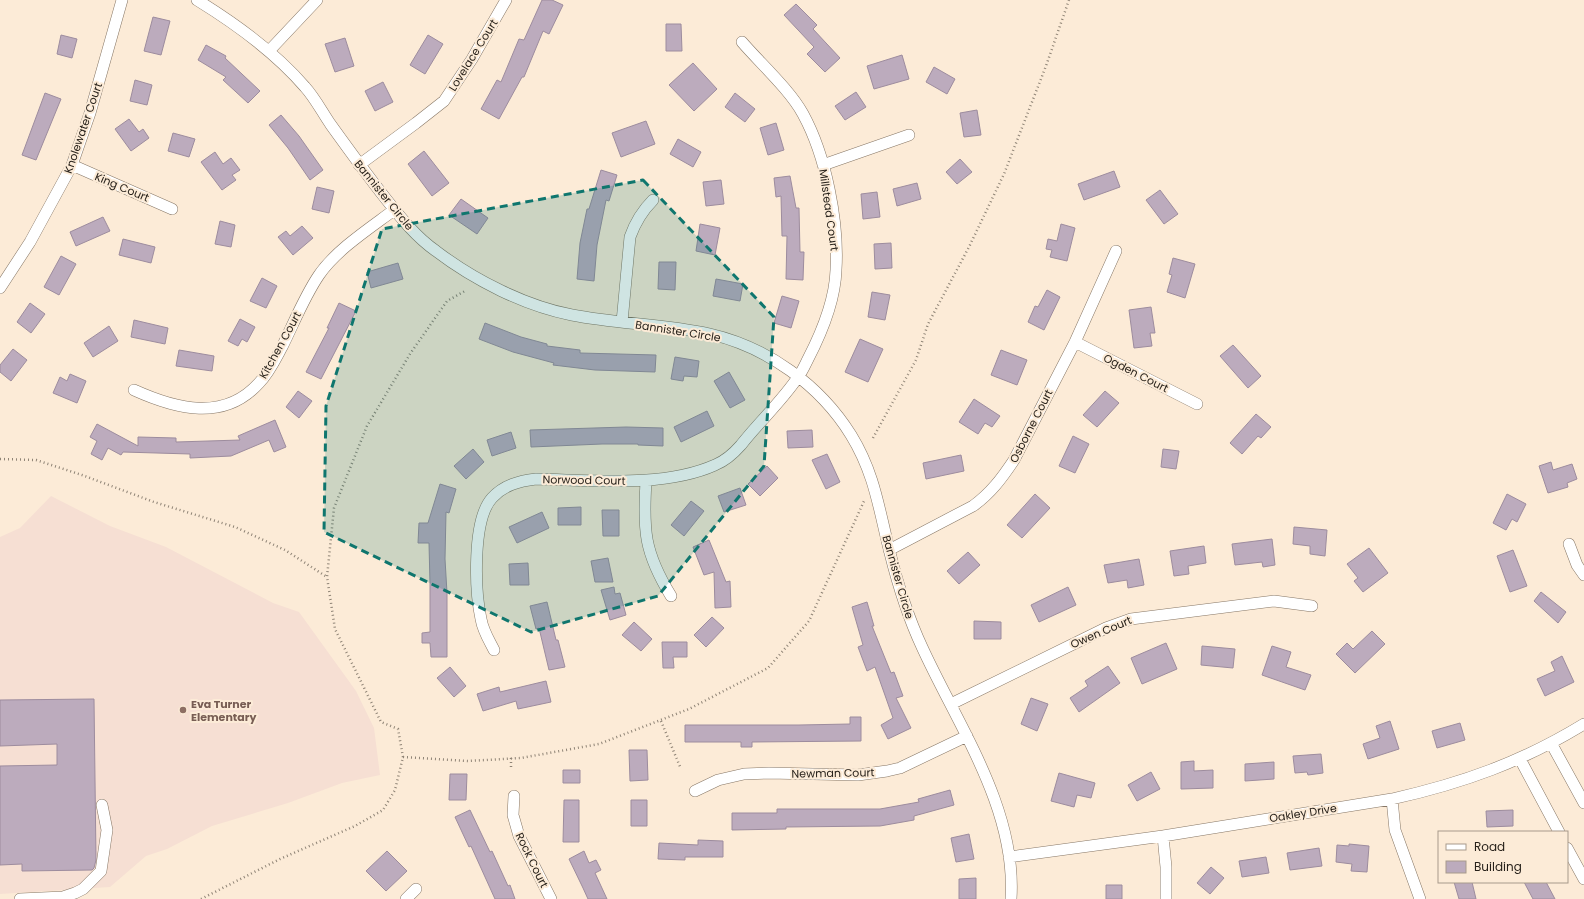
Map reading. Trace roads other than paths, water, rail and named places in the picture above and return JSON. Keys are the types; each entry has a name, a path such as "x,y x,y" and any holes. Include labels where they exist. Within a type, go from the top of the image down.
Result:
{"street":[{"name":"Knolewater Court","path":"0,288 30,242 72,165 97,92 122,0"},
{"name":"Bannister Circle","path":"197,0 269,51 305,87 359,165 394,210 421,240 438,253 503,292 528,302 571,315 691,331 730,340 757,351 799,377 822,397 840,417 866,463 875,488 889,550 911,622 936,678 967,736 996,804 1009,857 1012,884 1011,899"},
{"path":"269,51 317,0"},
{"name":"Lovelace Court","path":"359,165 444,101 472,59 506,0"},
{"name":"Millstead Court","path":"742,42 787,93 802,114 823,165 832,213 836,247 836,271 831,301 823,328 799,377"},
{"path":"823,165 909,135"},
{"name":"King Court","path":"72,165 172,209"},
{"path":"622,322 630,238 634,225 653,200"},
{"name":"Kitchen Court","path":"134,390 150,397 192,408 206,409 219,407 230,404 242,398 259,384 266,375 311,287 320,273 361,235 394,210"},
{"name":"Osborne Court","path":"889,550 974,506 994,489 1003,478 1014,460 1075,342 1116,251"},
{"name":"Ogden Court","path":"1075,342 1197,404"},
{"name":"Norwood Court","path":"494,650 485,633 481,620 478,603 477,572 478,532 485,508 492,498 509,486 520,481 646,481 696,472 716,465 724,460 741,444 799,377"},
{"path":"646,481 645,526 647,542 652,559 671,596"},
{"path":"1569,544 1577,565 1584,575"},
{"name":"Owen Court","path":"951,704 1106,628 1131,619 1274,601 1312,606"},
{"name":"Oakley Drive","path":"1009,857 1163,836 1392,799 1466,780 1520,759 1584,724"},
{"name":"Newman Court","path":"695,791 718,780 744,774 858,774 886,771 900,768 967,736"},
{"path":"1551,743 1584,803"},
{"path":"1520,759 1558,831"},
{"name":"Rock Court","path":"514,796 514,815 519,836 551,899"},
{"path":"1392,799 1395,830 1420,899"},
{"path":"20,899 63,897 75,893 83,889 101,871 107,830 102,805"},
{"path":"1163,836 1166,867 1166,899"},
{"path":"1568,850 1584,880"},
{"path":"406,899 416,889"}],"place":[{"name":"Eva Turner Elementary","path":"183,710"}]}
